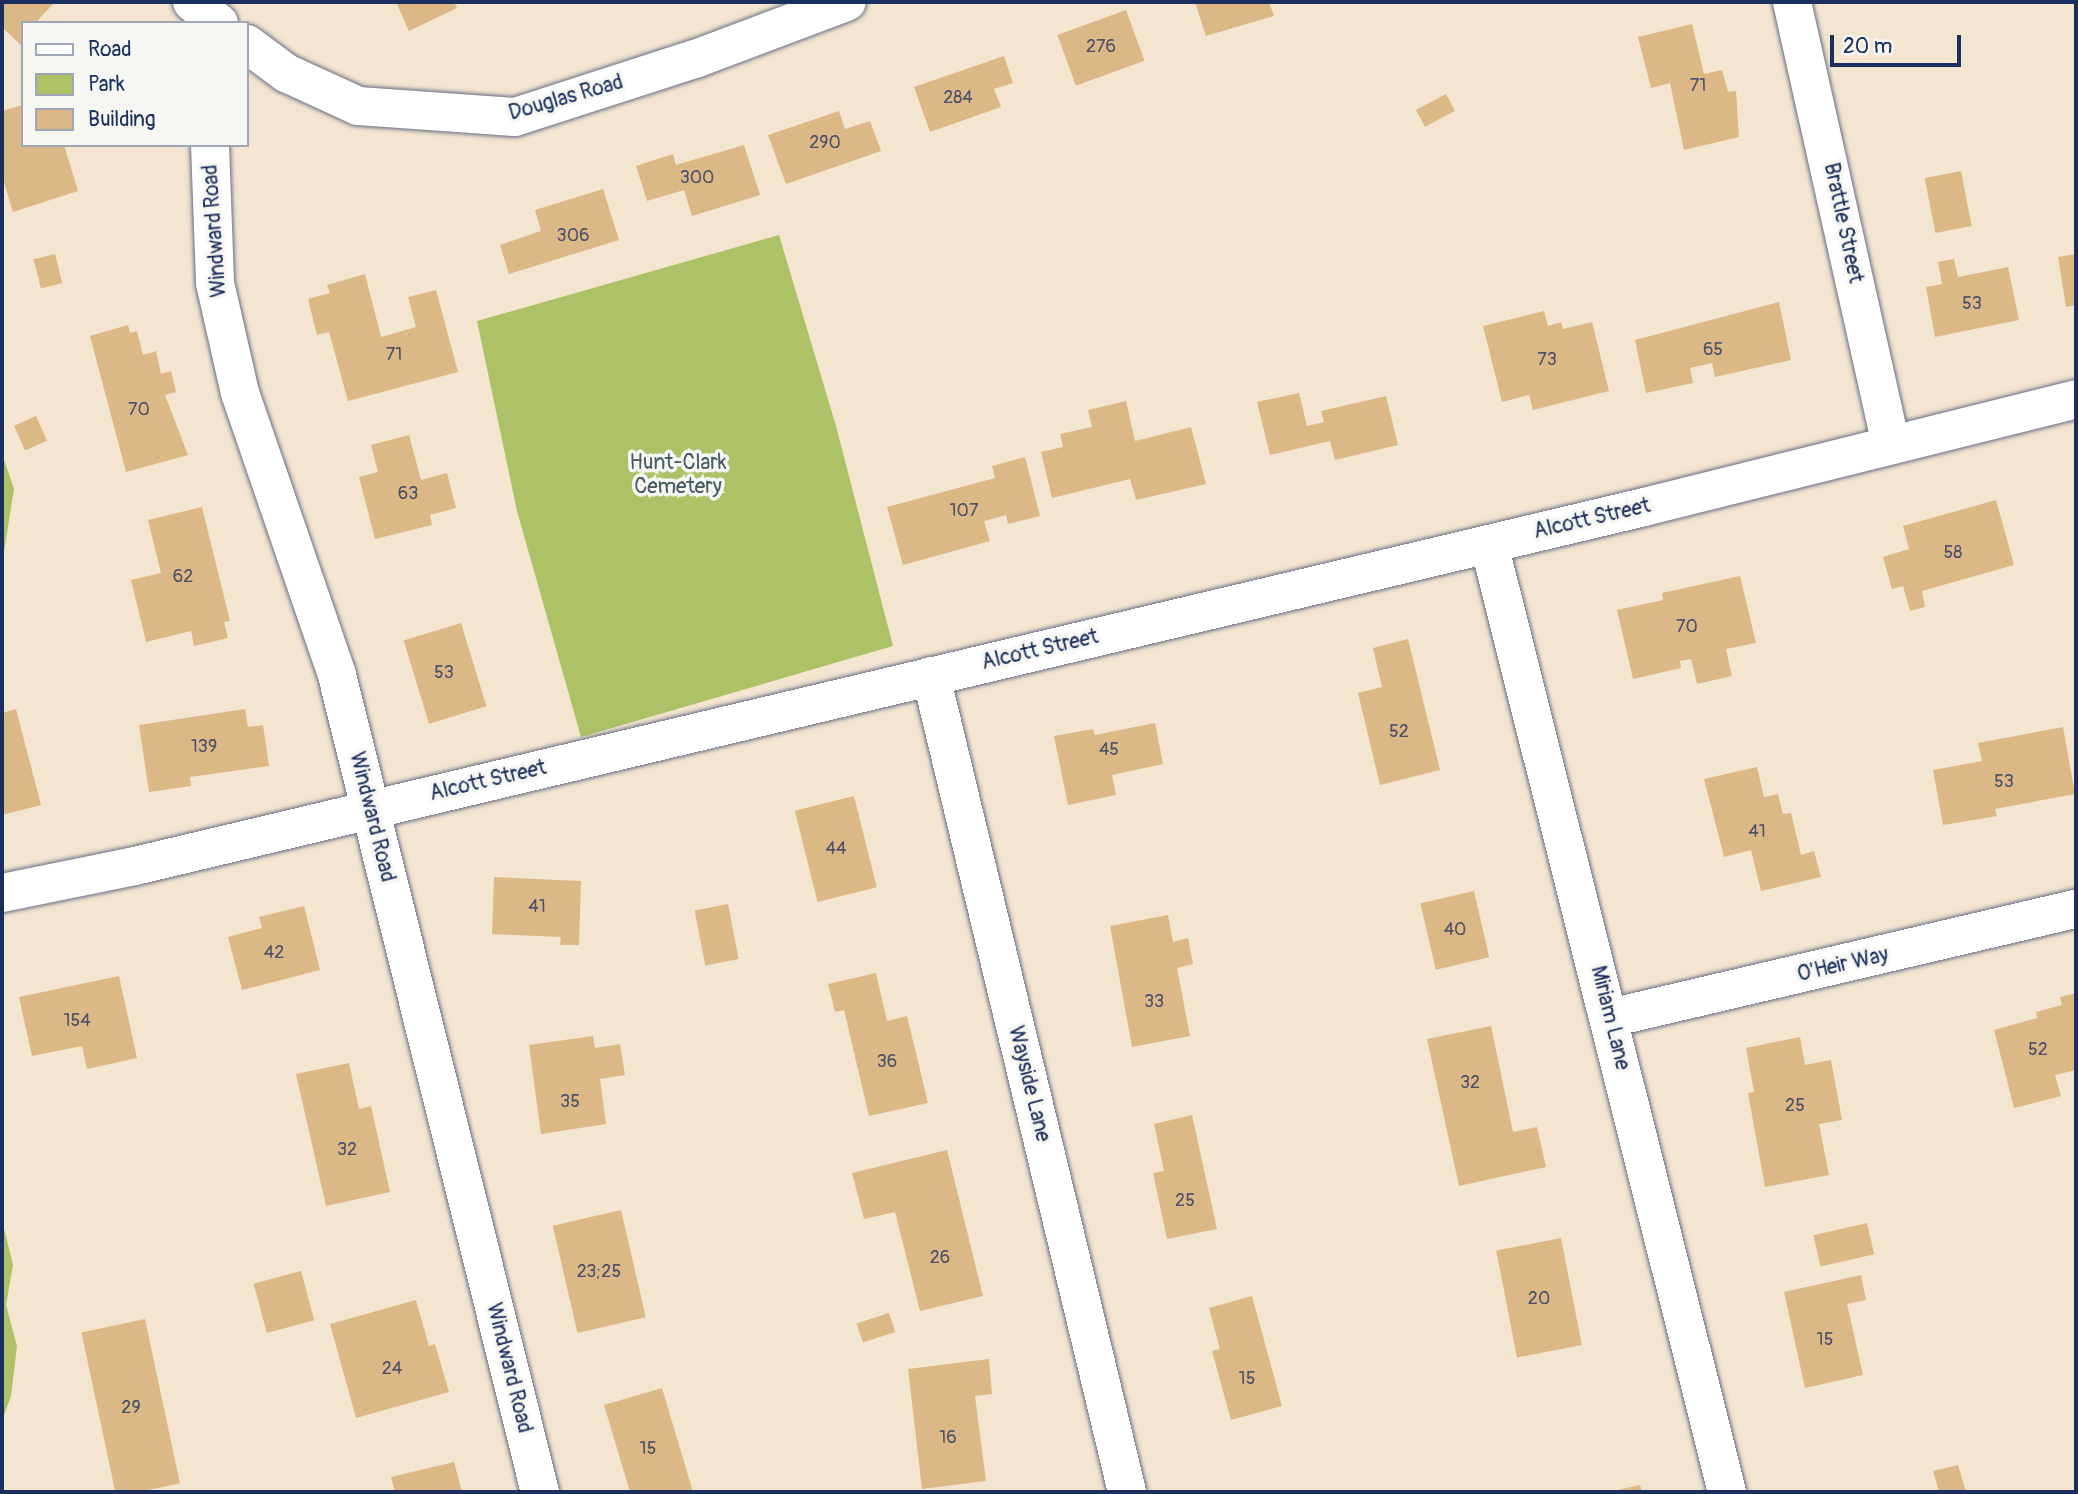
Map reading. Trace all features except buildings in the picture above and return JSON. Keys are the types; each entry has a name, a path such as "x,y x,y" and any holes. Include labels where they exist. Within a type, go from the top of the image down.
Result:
{"street":[{"name":"Douglas Road","path":"248,45 286,73 358,106 515,117 695,60 847,2"},
{"name":"Brattle Street","path":"1792,2 1891,445"},
{"name":"Windward Road","path":"210,147 215,283 237,381 337,675 540,1492"},
{"name":"Alcott Street","path":"2,893 370,809 1489,544 2076,399"},
{"name":"Miriam Lane","path":"1489,544 1727,1492"},
{"name":"Wayside Lane","path":"931,676 1127,1492"},
{"name":"O'Heir Way","path":"1610,1018 2076,908"}],"green space":[{"name":"Hunt-Clark Cemetery","path":"779,235 836,426 893,646 581,737 517,511 477,321"},
{"path":"2,454 14,489 2,564"},
{"path":"2,1220 13,1265 6,1305 17,1346 11,1396 2,1421"}]}
